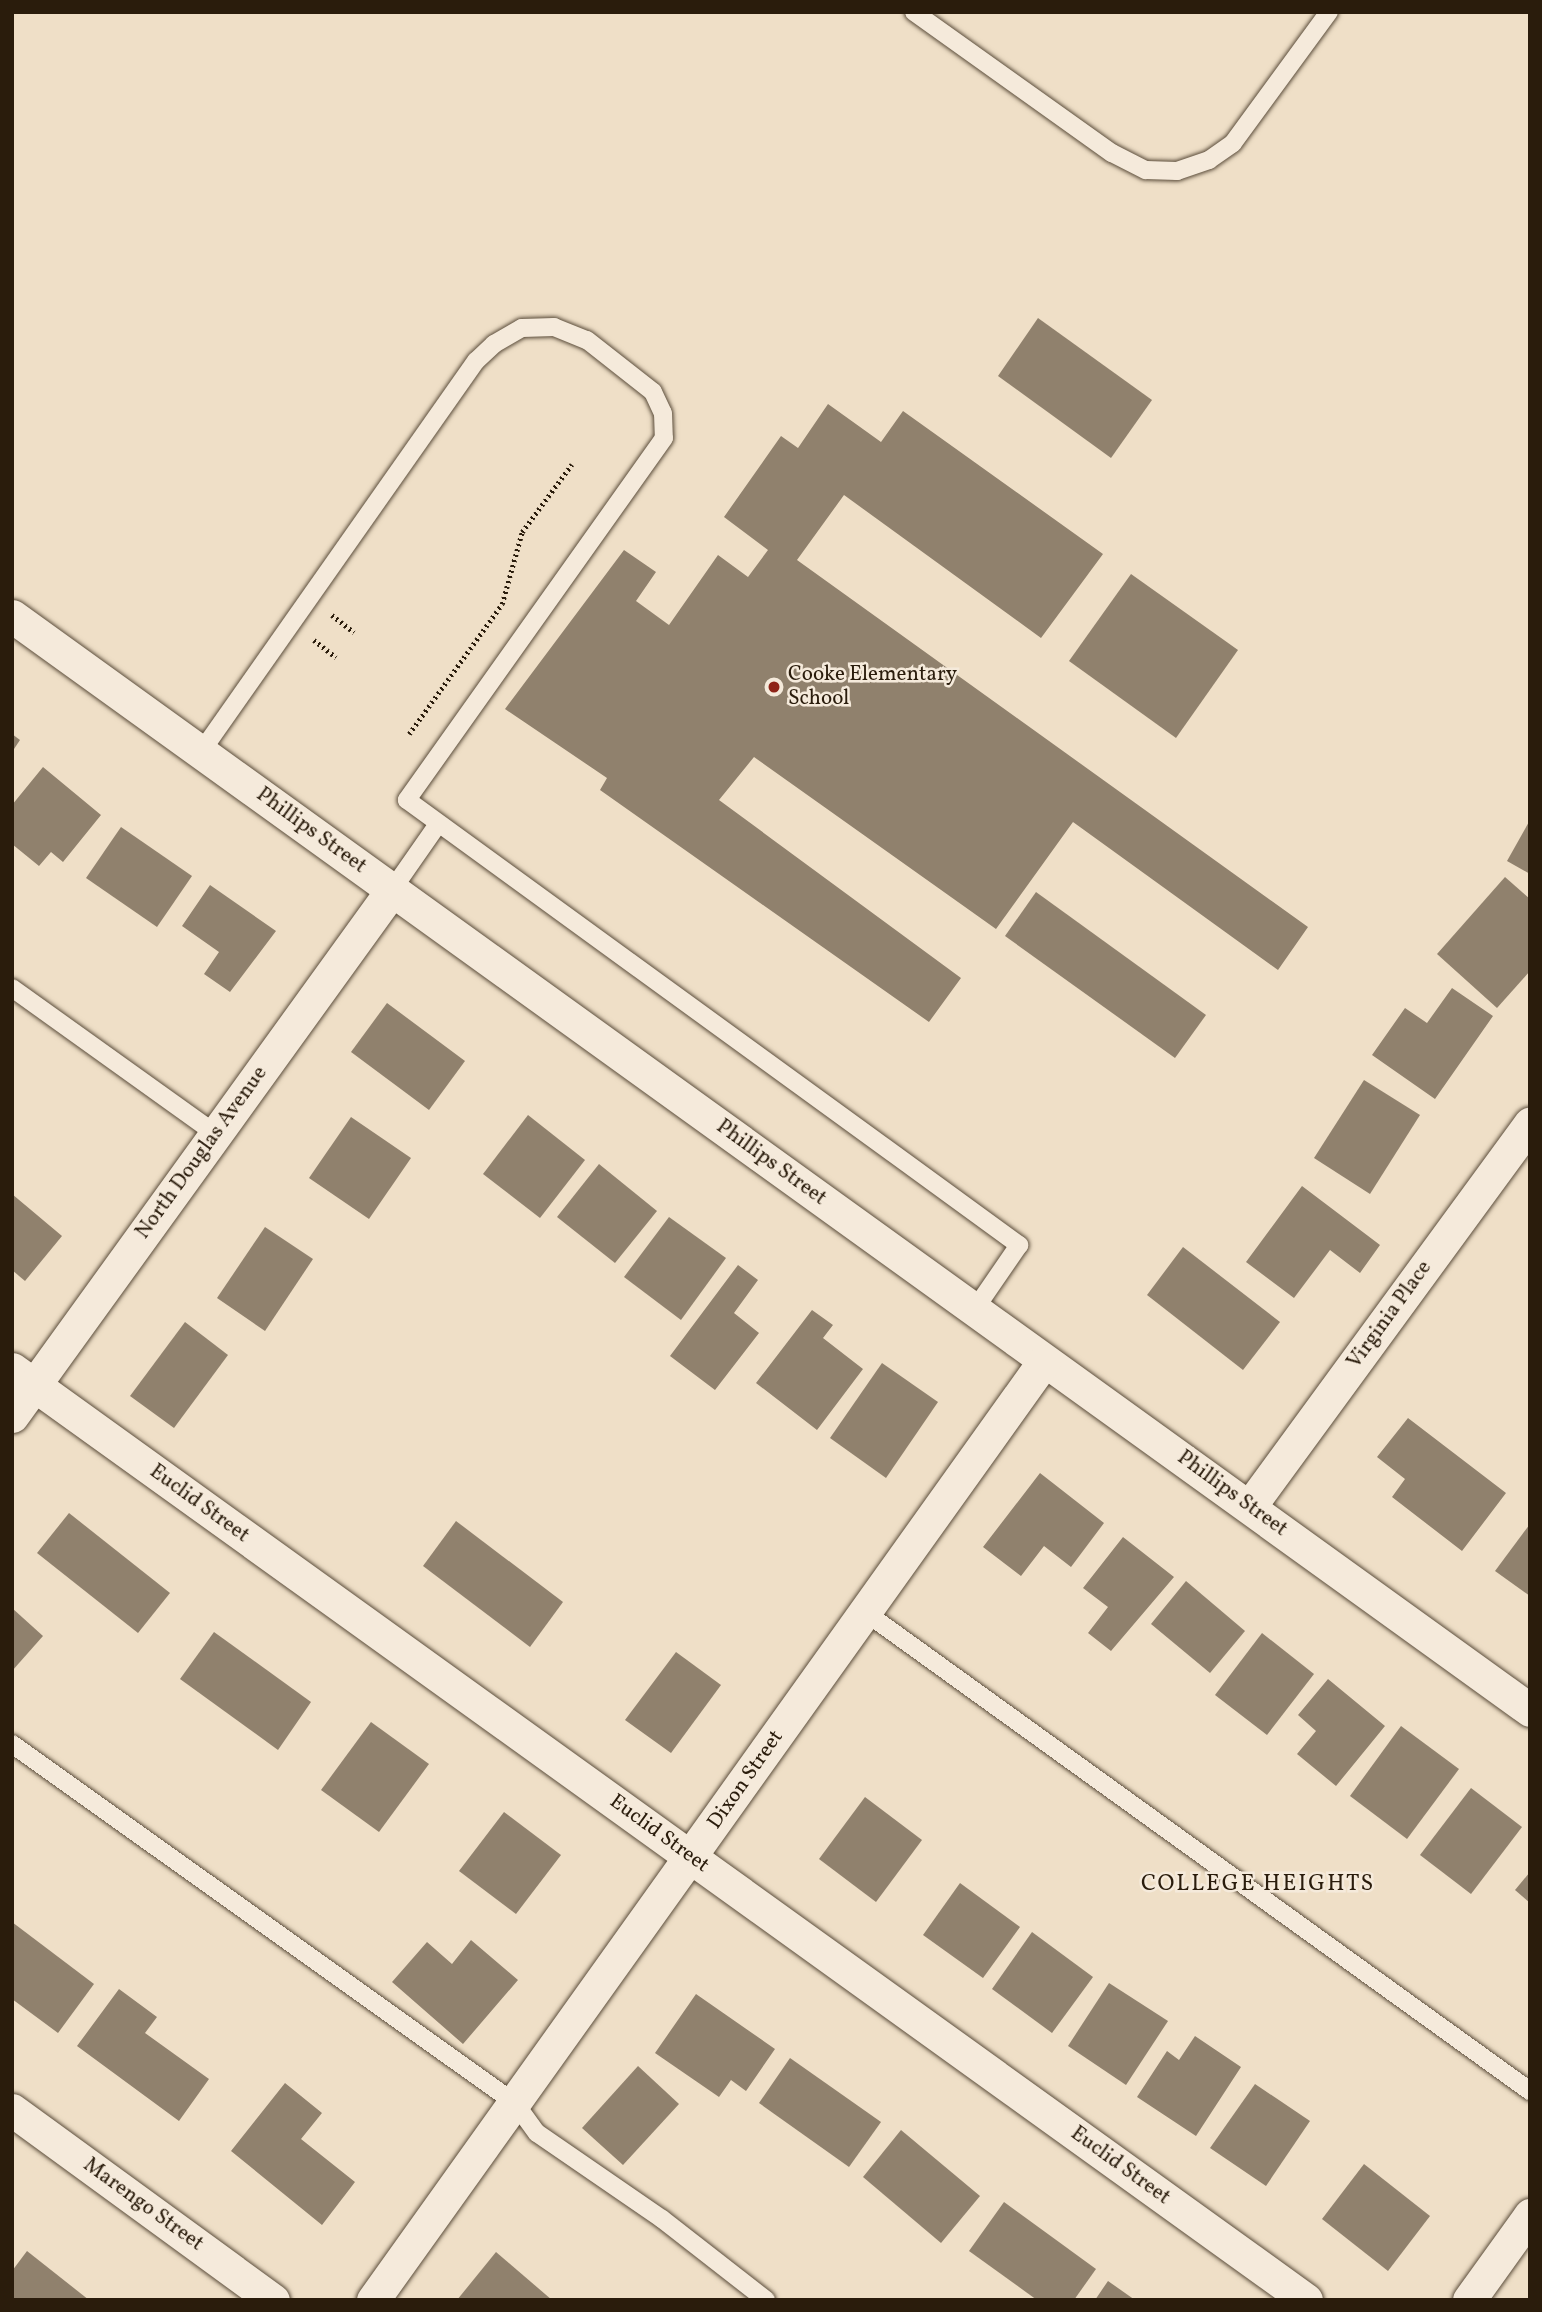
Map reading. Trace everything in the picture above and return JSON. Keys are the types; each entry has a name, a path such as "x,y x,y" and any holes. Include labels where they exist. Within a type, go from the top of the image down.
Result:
{"street":[{"name":"Phillips Street","path":"12,616 1530,1710"},
{"name":"North Douglas Avenue","path":"12,1416 23,1377 216,1134 392,890"},
{"name":"Virginia Place","path":"1250,1506 1530,1123"},
{"name":"Dixon Street","path":"373,2300 1044,1361"},
{"name":"Euclid Street","path":"23,1377 1306,2300"},
{"name":"Marengo Street","path":"12,2110 273,2300"},
{"path":"1469,2300 1530,2215"}],"lane":[{"path":"914,12 1112,153 1146,170 1177,171 1209,160 1233,143 1329,12"},
{"path":"201,752 476,361 494,344 522,328 554,327 587,340 653,392 663,413 664,438 407,800 1019,1245 975,1310"},
{"path":"392,890 438,824"},
{"path":"12,988 216,1134"},
{"path":"865,1612 1530,2091"},
{"path":"12,1744 515,2103 537,2133 662,2219 766,2300"}],"path":[{"path":"409,734 502,604 522,531 572,464"}],"building":[{"path":"1038,318 1152,400 1111,458 998,376"},
{"path":"828,404 881,442 903,411 1103,554 1041,638 844,495 797,560 1308,927 1278,970 1073,822 996,929 754,757 719,800 961,978 929,1022 600,790 607,778 505,709 624,550 656,572 636,601 669,625 718,555 748,577 768,550 724,517 781,436 798,448"},
{"path":"1131,574 1238,650 1176,738 1069,661"},
{"path":"12,734 20,740 12,752"},
{"path":"43,767 101,815 63,862 51,852 39,866 12,844 12,805"},
{"path":"1530,820 1530,874 1507,861"},
{"path":"121,827 192,876 157,927 86,878"},
{"path":"1505,877 1530,899 1530,971 1497,1008 1437,954"},
{"path":"210,885 276,931 230,992 204,974 219,952 182,926"},
{"path":"1036,892 1206,1015 1175,1058 1005,936"},
{"path":"1452,988 1493,1016 1435,1099 1372,1055 1405,1008 1427,1023"},
{"path":"387,1003 465,1061 429,1110 351,1052"},
{"path":"1364,1080 1420,1115 1370,1194 1314,1158"},
{"path":"528,1115 585,1160 540,1218 483,1174"},
{"path":"351,1117 411,1158 369,1219 309,1178"},
{"path":"599,1164 657,1211 615,1263 557,1217"},
{"path":"1302,1186 1380,1245 1360,1273 1330,1250 1294,1298 1246,1262"},
{"path":"12,1194 62,1236 25,1281 12,1270"},
{"path":"669,1217 726,1258 681,1320 624,1277"},
{"path":"265,1227 313,1259 265,1331 217,1298"},
{"path":"1183,1247 1280,1322 1243,1370 1147,1295"},
{"path":"738,1265 758,1280 734,1313 759,1333 715,1390 670,1356"},
{"path":"812,1310 833,1325 823,1338 863,1369 817,1430 756,1383"},
{"path":"185,1322 228,1355 174,1428 130,1396"},
{"path":"882,1363 938,1402 886,1478 830,1438"},
{"path":"1408,1418 1506,1493 1462,1551 1392,1497 1405,1479 1377,1457"},
{"path":"1040,1473 1104,1523 1071,1567 1044,1546 1021,1576 983,1547"},
{"path":"69,1513 170,1593 138,1633 37,1553"},
{"path":"456,1521 563,1602 530,1647 423,1566"},
{"path":"1530,1524 1530,1596 1495,1571"},
{"path":"1123,1537 1174,1577 1111,1651 1088,1633 1108,1607 1083,1588"},
{"path":"1186,1581 1245,1631 1210,1673 1151,1624"},
{"path":"12,1608 43,1636 12,1671"},
{"path":"214,1632 311,1702 278,1750 180,1679"},
{"path":"1262,1633 1314,1674 1267,1735 1215,1695"},
{"path":"676,1652 721,1685 671,1753 625,1720"},
{"path":"1328,1679 1385,1726 1336,1786 1297,1754 1316,1731 1298,1715"},
{"path":"371,1722 429,1764 379,1832 321,1790"},
{"path":"1401,1726 1459,1769 1407,1839 1350,1796"},
{"path":"1471,1788 1522,1827 1471,1894 1420,1855"},
{"path":"865,1797 922,1840 876,1902 819,1859"},
{"path":"504,1812 561,1855 516,1914 459,1871"},
{"path":"1530,1872 1530,1903 1515,1890"},
{"path":"960,1883 1020,1927 983,1978 923,1935"},
{"path":"12,1922 94,1984 58,2033 12,1999"},
{"path":"1032,1932 1093,1977 1052,2033 992,1989"},
{"path":"471,1940 518,1980 463,2044 392,1982 427,1942 452,1964"},
{"path":"1109,1983 1168,2021 1126,2085 1068,2046"},
{"path":"119,1989 157,2017 145,2033 209,2079 179,2121 77,2046"},
{"path":"696,1994 775,2049 746,2091 731,2080 719,2097 655,2053"},
{"path":"1195,2036 1241,2067 1196,2136 1137,2097 1167,2051 1179,2060"},
{"path":"790,2058 881,2122 849,2167 759,2103"},
{"path":"638,2066 679,2104 623,2165 582,2128"},
{"path":"285,2083 322,2113 301,2139 355,2182 322,2225 231,2151"},
{"path":"1255,2084 1310,2121 1266,2186 1210,2148"},
{"path":"901,2130 980,2196 941,2243 863,2177"},
{"path":"1364,2164 1430,2216 1388,2271 1322,2219"},
{"path":"1004,2202 1096,2269 1074,2300 1037,2300 969,2251"},
{"path":"27,2251 89,2300 12,2300 12,2271"},
{"path":"496,2252 552,2300 457,2300"},
{"path":"1108,2281 1135,2300 1095,2300"}],"place":[{"name":"Cooke Elementary School","path":"774,687"}],"district":[{"name":"COLLEGE HEIGHTS","path":"1258,1884"}]}
